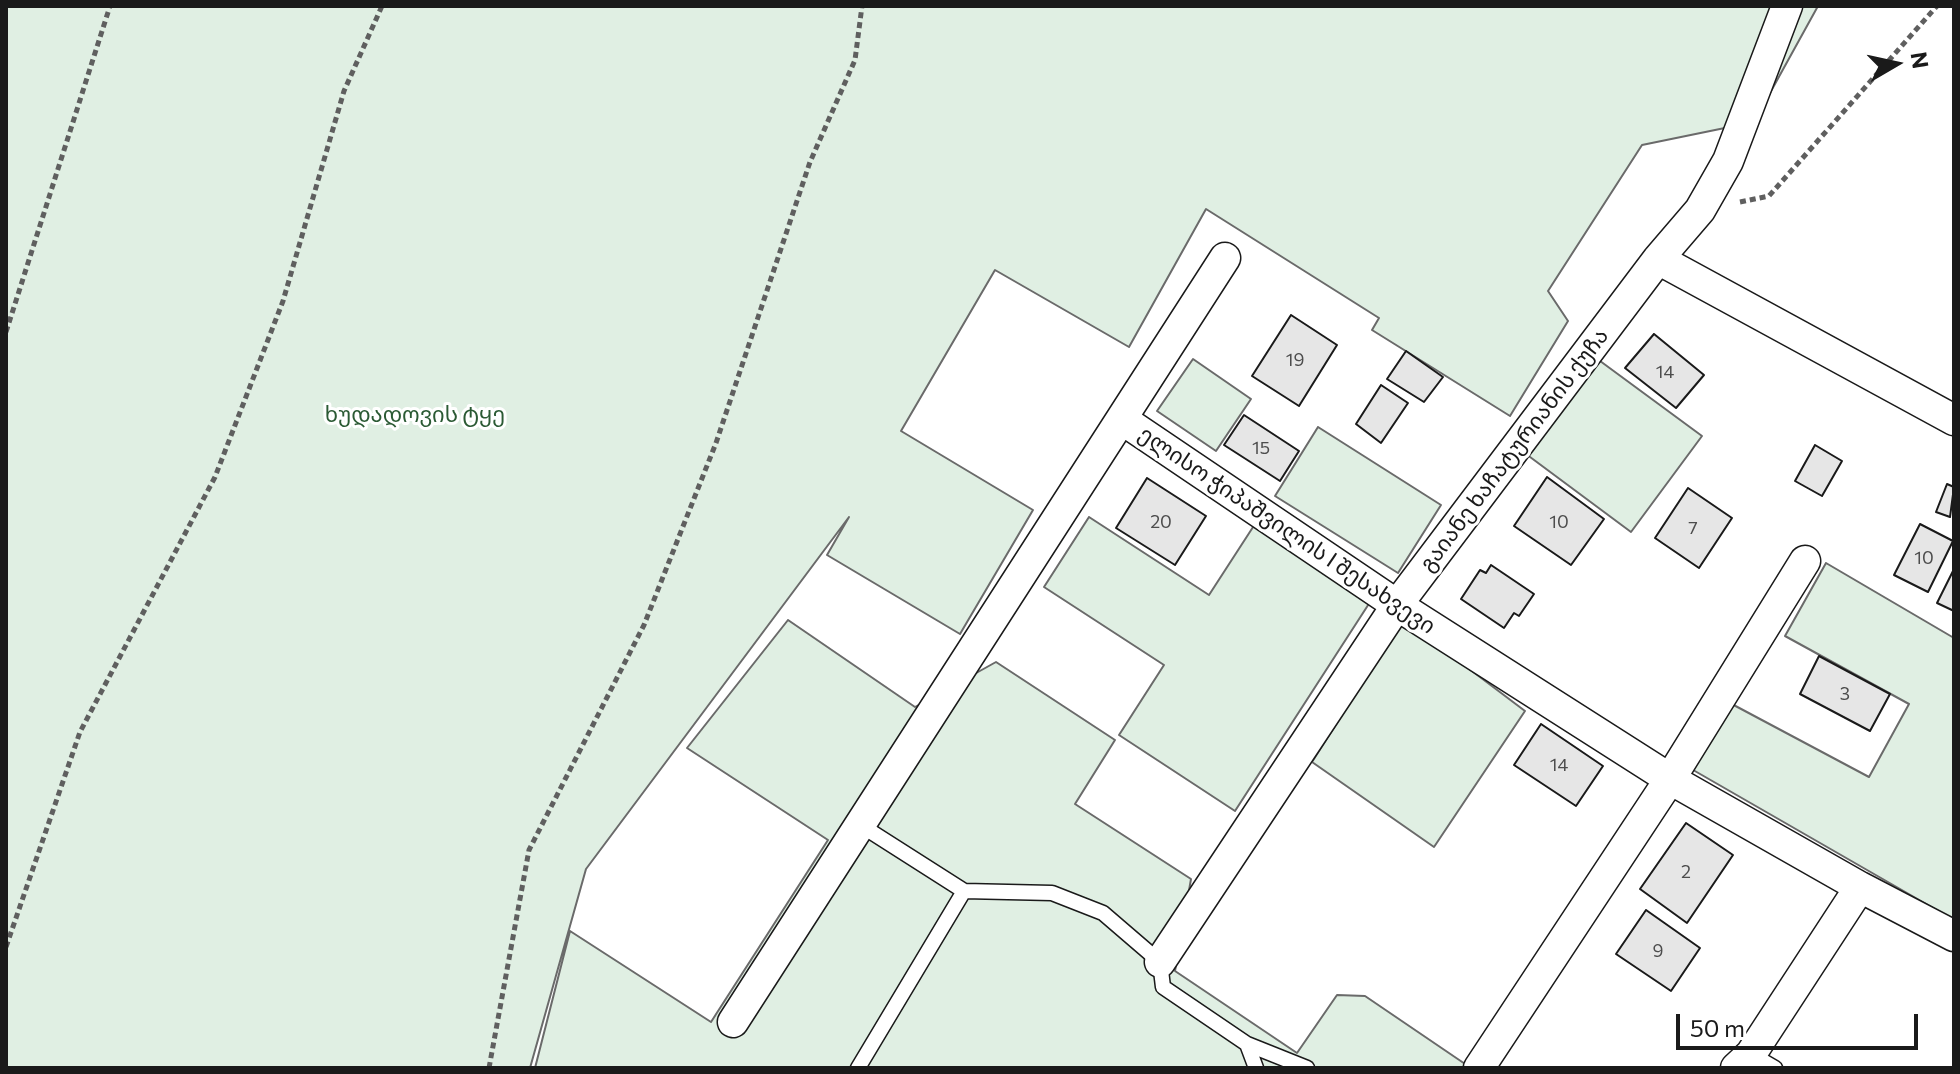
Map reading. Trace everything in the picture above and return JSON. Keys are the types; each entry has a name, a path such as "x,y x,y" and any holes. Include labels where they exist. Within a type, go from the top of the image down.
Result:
{"street":[{"name":"გაიანე ხაჩატურიანის ქუჩა","path":"1160,962 1397,605 1658,259 1700,210 1728,161 1787,6"},
{"path":"1123,420 1225,258"},
{"path":"1658,259 1954,420"},
{"name":"ელისო ჭიპაშვილის I შესახვევი","path":"733,1022 1123,420 1397,605 1670,779 1860,887 1954,936"},
{"path":"1479,1068 1670,779 1805,561"},
{"path":"1754,1063 1860,887"}],"lane":[{"path":"862,826 964,891 1052,893 1103,913 1160,962 1163,987 1247,1044 1307,1068"},
{"path":"858,1068 964,891"},
{"path":"1247,1044 1256,1068"}],"path":[{"path":"6,332 110,6"},
{"path":"6,947 80,732 215,477 283,301 344,91 382,6"},
{"path":"489,1068 529,850 644,625 716,443 810,162 855,60 862,6"},
{"path":"1700,210 1769,196 1937,6"}],"green space":[{"name":"ხუდადოვის ტყე","path":"6,6 1818,6 1754,122 1642,145 1548,291 1568,321 1510,416 1372,330 1379,318 1206,209 1129,347 995,270 901,431 1033,510 960,634 827,555 849,517 586,869 530,1068 6,1068"},
{"path":"1596,358 1702,436 1631,532 1526,454"},
{"path":"1193,359 1251,399 1216,451 1157,411"},
{"path":"1318,427 1441,505 1398,573 1275,496"},
{"path":"1089,517 1209,595 1255,524 1372,599 1235,811 1119,735 1164,665 1044,587"},
{"path":"1826,563 1954,638 1954,920 1674,759 1713,694 1869,777 1909,704 1785,636"},
{"path":"1403,619 1525,711 1434,847 1312,762"},
{"path":"788,620 915,707 996,662 1115,740 1075,804 1191,879 1175,971 1297,1053 1337,995 1365,996 1471,1068 535,1068 570,931 711,1022 828,840 687,748"}],"building":[{"path":"1291,315 1337,345 1299,406 1252,376"},
{"path":"1654,334 1704,375 1676,408 1625,368"},
{"path":"1406,351 1443,377 1424,402 1387,379"},
{"path":"1381,385 1408,403 1381,443 1356,424"},
{"path":"1244,415 1299,451 1280,481 1224,445"},
{"path":"1815,445 1842,461 1822,496 1795,481"},
{"path":"1547,477 1604,519 1571,565 1514,526"},
{"path":"1147,478 1206,516 1175,565 1116,528"},
{"path":"1947,484 1954,487 1950,517 1936,512"},
{"path":"1688,488 1732,518 1699,568 1655,538"},
{"path":"1920,524 1953,541 1928,592 1894,575"},
{"path":"1491,565 1534,594 1519,616 1514,613 1504,628 1461,599 1480,570 1486,573"},
{"path":"1954,569 1954,611 1937,603"},
{"path":"1819,656 1890,694 1870,731 1800,694"},
{"path":"1541,724 1603,766 1576,806 1514,765"},
{"path":"1686,823 1733,855 1687,923 1640,889"},
{"path":"1646,910 1700,948 1671,991 1616,954"}]}
